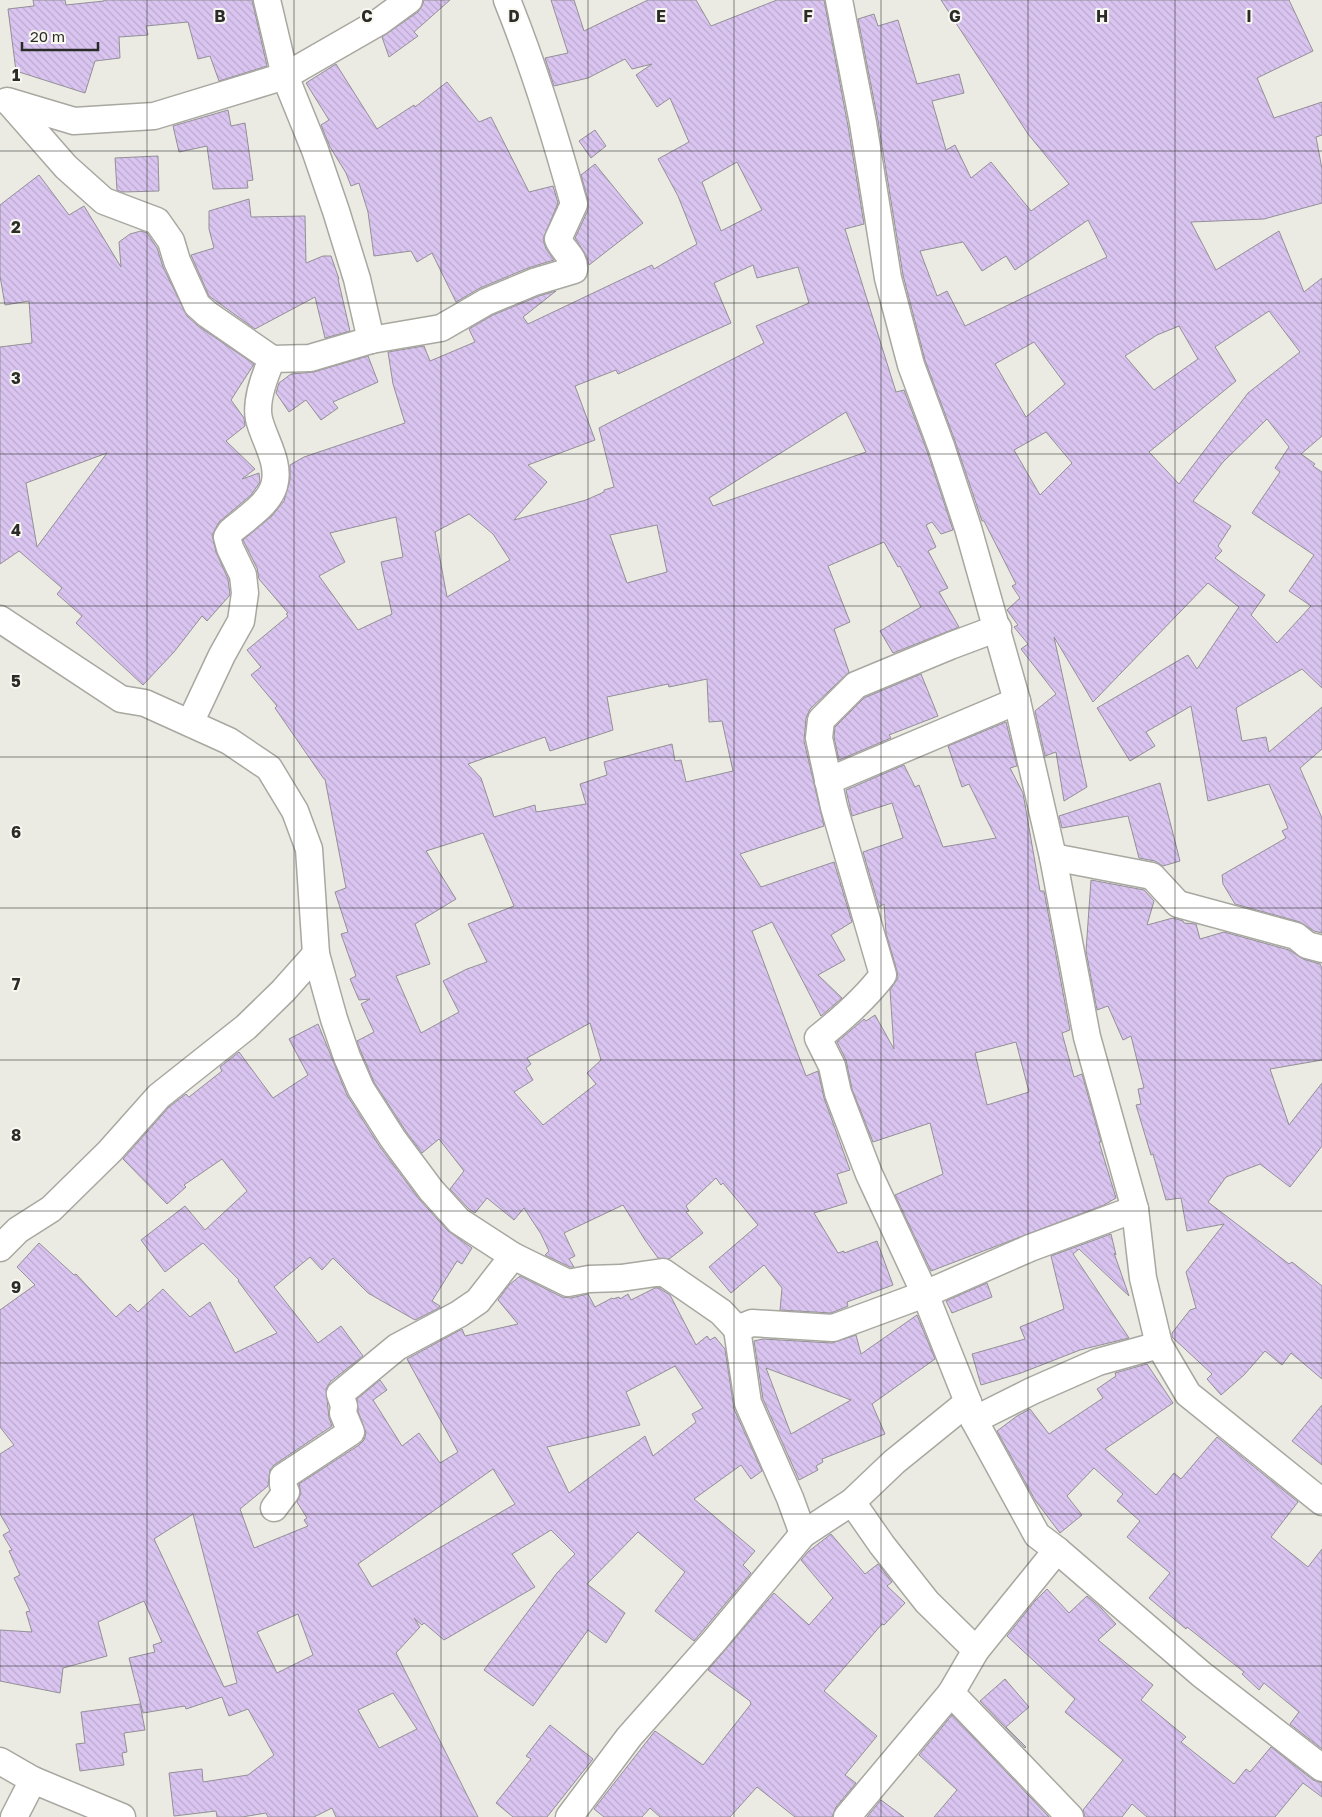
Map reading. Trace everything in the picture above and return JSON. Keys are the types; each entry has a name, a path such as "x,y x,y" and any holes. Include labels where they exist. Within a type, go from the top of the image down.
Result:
{"street":[{"path":"267,0 284,76 315,150 336,211 357,279 371,340"},
{"path":"4,100 74,121 154,116 284,76 379,22 409,0"},
{"path":"4,100 66,167 104,201 157,221 172,241 177,260 197,305 206,314 272,359 310,358 371,340 441,328 486,302 534,282 574,270 573,261 562,248 558,239 574,204 552,126 507,0"},
{"path":"839,0 863,123 888,278 911,366 941,446 968,528 998,628 1017,701 1053,856 1088,1037 1135,1209 1143,1278 1158,1345 1188,1394 1322,1502"},
{"path":"190,723 222,655 241,621 245,592 243,575 230,548 227,537 231,531 267,500 274,487 275,478 271,453 258,418 261,386 272,359"},
{"path":"0,618 121,699 146,703 229,741 269,768 295,811 309,849 316,954 334,1019 347,1057 362,1089 393,1140 431,1190 459,1221 513,1256 568,1283 589,1279 621,1278 663,1272 721,1312 737,1329 748,1403 790,1498 803,1534"},
{"path":"998,628 856,685 821,720 819,738 834,807 883,975 871,990 818,1038 832,1066 838,1094 870,1174 925,1294 971,1411 1037,1535 1201,1674 1322,1768"},
{"path":"828,781 1017,701"},
{"path":"1053,856 1152,876 1178,904 1296,936 1308,945 1322,949"},
{"path":"0,1248 18,1230 51,1209 110,1151 159,1096 246,1027 278,996 316,954"},
{"path":"737,1329 752,1323 832,1328 925,1294 1030,1248 1135,1209"},
{"path":"274,1508 286,1492 282,1477 351,1432 343,1414 344,1406 340,1394 397,1347 478,1302 513,1256"},
{"path":"569,1817 629,1737 715,1640 803,1534 852,1502 894,1462 971,1411 1032,1391 1098,1362 1158,1345"},
{"path":"852,1502 882,1545 927,1602 976,1650"},
{"path":"847,1817 951,1693 976,1650 1057,1550"},
{"path":"951,1693 1070,1817"},
{"path":"0,1761 33,1780 122,1817"},
{"path":"14,1817 33,1780"}],"building":[{"path":"33,0 65,0 66,5 104,0 252,0 267,66 219,81 210,56 198,59 188,22 146,26 148,35 119,37 120,58 95,61 85,93 16,71 8,9 34,6"},
{"path":"424,0 450,0 414,32 418,36 389,57 382,37 418,12"},
{"path":"551,0 574,0 584,31 648,0 696,0 711,26 777,0 824,0 864,224 845,229 896,392 904,390 927,451 953,530 941,534 932,522 926,525 936,547 928,551 948,588 939,592 959,627 893,653 880,631 921,607 900,566 898,567 884,542 828,566 850,622 834,629 849,672 810,709 806,718 804,741 824,826 740,854 761,887 834,862 852,922 831,935 845,960 818,975 842,998 821,1016 772,922 752,931 806,1076 818,1071 824,1098 850,1170 837,1174 847,1203 814,1213 838,1253 844,1251 844,1253 877,1241 893,1285 847,1302 848,1306 831,1313 780,1310 782,1288 764,1265 731,1293 709,1267 758,1225 723,1183 721,1185 716,1178 686,1206 689,1211 686,1212 703,1233 669,1259 658,1258 623,1205 564,1233 575,1256 569,1259 574,1267 570,1267 545,1255 549,1251 541,1234 524,1208 514,1220 487,1198 475,1213 450,1189 464,1171 439,1139 422,1153 374,1082 361,1052 357,1041 374,1032 361,1004 370,999 359,1000 350,979 356,976 341,934 348,932 335,892 346,888 325,779 275,708 277,706 251,675 261,667 247,650 288,616 286,614 288,613 259,579 257,568 243,540 272,516 284,501 290,480 290,465 304,457 405,423 393,384 388,352 424,346 430,361 475,342 469,329 493,315 556,291 523,317 528,324 652,265 654,269 697,244 678,196 658,159 689,142 670,98 657,107 636,75 652,64 632,69 625,59 588,78 554,86 545,58 568,53","holes":["737,162 762,210 721,231 702,182","753,265 757,278 798,267 809,303 756,326 764,343 599,428 614,487 586,500 514,520 547,482 528,465 595,440 575,386 616,370 618,374 731,323 714,283","846,412 866,452 713,506 709,498","469,514 493,534 510,560 447,597 435,532","396,517 403,557 381,562 392,614 358,630 319,576 345,562 330,533","657,525 667,572 627,583 610,535","707,679 709,722 722,721 733,771 686,782 681,760 675,761 672,744 604,762 607,775 580,784 586,804 536,812 535,805 494,817 481,778 468,764 545,737 550,751 613,730 607,697 668,684 669,687","483,833 514,906 468,924 487,962 467,969 443,981 459,1012 421,1033 396,976 430,964 415,924 456,899 426,851","590,1023 601,1060 587,1073 596,1084 543,1125 514,1092 533,1080 526,1068 531,1064 527,1058"]},
{"path":"941,0 1289,0 1313,51 1257,78 1274,118 1322,102 1322,135 1316,137 1322,169 1322,203 1264,219 1191,222 1216,270 1279,231 1304,292 1322,278 1322,436 1301,454 1315,464 1313,466 1322,472 1322,688 1302,669 1236,708 1242,741 1266,737 1269,752 1322,707 1322,749 1300,768 1322,818 1322,933 1314,931 1300,922 1235,904 1223,884 1222,875 1286,838 1282,831 1288,828 1269,784 1208,801 1191,706 1146,732 1155,746 1130,761 1097,708 1188,655 1197,669 1239,607 1208,583 1093,702 1054,637 1087,787 1064,801 1056,752 1045,756 1035,711 1056,694 1021,649 1028,644 1014,627 1018,625 1007,610 1020,598 1012,586 1016,584 984,521 982,521 925,360 903,275 878,121 858,19 874,14 878,26 898,20 917,84 959,74 964,93 932,101 946,150 955,145 971,178 991,162 1031,211 1069,184 1028,134","holes":["1088,220 1107,257 965,326 947,291 937,296 920,251 963,242 982,271 1006,256 1015,270","1269,311 1300,352 1248,393 1179,484 1149,452 1236,381 1215,347","1179,326 1198,359 1154,390 1125,356 1157,335","1034,342 1065,384 1026,417 995,364","1267,419 1289,447 1275,468 1280,472 1252,513 1314,555 1289,591 1311,606 1277,643 1251,615 1265,595 1215,558 1222,551 1218,546 1231,526 1193,501 1223,462","1046,432 1072,463 1040,495 1014,450"]},
{"path":"336,64 377,129 414,105 415,107 447,82 479,122 491,117 529,192 553,186 558,203 543,239 546,249 554,260 528,268 480,288 456,302 432,253 417,262 411,251 374,256 368,212 359,183 351,186 346,173 330,147 321,125 329,120 306,83"},
{"path":"228,110 231,126 245,123 253,180 247,181 248,188 213,189 207,146 179,152 173,126"},
{"path":"595,130 606,146 591,158 579,141"},
{"path":"158,156 159,191 122,192 117,190 115,158"},
{"path":"595,164 643,223 589,265 586,255 575,238 588,210 588,200 581,175"},
{"path":"39,175 69,215 84,206 121,267 119,242 130,234 141,231 147,233 157,248 163,267 187,316 198,326 254,364 231,400 244,418 245,426 226,441 255,469 242,479 259,473 260,482 251,495 219,522 212,535 216,552 228,579 230,595 207,621 202,616 174,652 143,685 76,623 82,616 57,594 62,588 19,551 0,564 0,347 32,343 29,301 5,305 0,276 0,205","holes":["107,453 37,547 26,483"]},
{"path":"249,199 251,217 305,216 306,263 323,256 331,256 339,279 350,331 325,338 315,297 255,329 209,296 191,255 214,248 209,229 209,211"},
{"path":"368,356 378,382 333,402 338,408 321,420 306,400 289,412 276,393 279,383 291,374 314,372"},
{"path":"921,674 938,716 889,735 891,738 839,760 834,737 835,727 864,698"},
{"path":"1006,722 1017,766 1010,768 1023,793 1040,891 1044,891 1070,1030 1062,1033 1074,1077 1082,1074 1101,1142 1099,1142 1116,1198 1104,1205 931,1271 895,1195 943,1174 930,1123 873,1142 852,1089 846,1060 837,1042 864,1019 866,1021 875,1015 894,1049 890,990 898,978 897,971 886,933 884,904 879,907 863,852 903,838 892,803 852,816 846,790 904,765 915,787 919,785 943,847 996,838 969,784 962,787 948,746","holes":["1016,1042 1029,1092 987,1105 975,1053"]},
{"path":"1160,783 1180,861 1163,866 1155,861 1139,858 1128,816 1062,828 1059,816"},
{"path":"1091,880 1144,890 1154,901 1147,925 1173,918 1184,923 1196,924 1200,939 1224,932 1289,950 1303,959 1320,964 1322,968 1322,1060 1270,1069 1289,1125 1322,1083 1322,1146 1290,1187 1260,1164 1226,1177 1208,1202 1289,1264 1292,1262 1322,1286 1322,1379 1291,1353 1282,1365 1265,1351 1244,1375 1221,1395 1207,1379 1212,1374 1172,1337 1172,1333 1190,1310 1196,1308 1186,1272 1224,1224 1187,1231 1181,1198 1166,1200 1136,1105 1141,1104 1138,1089 1144,1088 1131,1036 1123,1040 1108,1006 1097,1010 1086,951"},
{"path":"318,1024 347,1095 380,1147 419,1199 448,1231 472,1248 462,1264 457,1261 432,1301 440,1306 439,1308 415,1320 368,1293 333,1258 322,1270 310,1257 274,1287 318,1343 341,1326 363,1356 330,1382 326,1389 329,1418 332,1426 274,1465 270,1470 268,1486 240,1509 254,1548 308,1526 304,1520 307,1518 297,1502 301,1493 299,1484 364,1440 366,1433 358,1411 357,1399 380,1380 387,1390 373,1400 402,1446 419,1433 440,1463 458,1452 407,1359 462,1329 465,1336 518,1324 498,1300 509,1285 520,1276 562,1297 571,1298 588,1294 595,1307 612,1298 619,1297 620,1299 628,1294 631,1300 655,1288 659,1288 670,1295 696,1345 707,1336 710,1340 715,1337 725,1349 734,1409 762,1471 751,1479 741,1465 694,1499 755,1551 743,1565 751,1573 694,1641 655,1611 685,1572 638,1532 587,1584 625,1613 606,1643 588,1630 533,1706 484,1670 557,1573 575,1554 551,1530 512,1554 535,1587 444,1640 424,1623 422,1625 414,1618 420,1627 396,1653 478,1817 336,1817 332,1808 314,1817 268,1817 266,1813 242,1817 217,1817 216,1811 174,1816 169,1773 202,1769 203,1782 248,1775 274,1755 248,1709 229,1716 222,1697 186,1709 185,1706 143,1713 129,1658 155,1652 153,1645 162,1642 144,1601 98,1622 107,1656 63,1668 60,1693 0,1681 0,1630 32,1632 26,1612 30,1611 14,1578 20,1575 9,1551 12,1550 3,1535 10,1531 0,1514 0,1454 14,1445 0,1427 0,1310 35,1285 17,1267 39,1243 74,1275 76,1274 116,1317 130,1304 138,1312 163,1289 190,1317 210,1302 235,1353 277,1333 239,1280 203,1243 165,1272 141,1240 185,1206 205,1230 247,1191 222,1159 184,1185 186,1187 167,1204 123,1159 169,1107 186,1094 189,1097 222,1071 220,1067 239,1052 273,1098 308,1075 289,1039","holes":["675,1366 703,1408 692,1414 696,1422 653,1456 645,1436 569,1493 547,1447 640,1425 626,1392","493,1469 515,1504 372,1587 358,1564","193,1514 237,1683 224,1687 154,1539","298,1614 313,1655 277,1673 257,1632","393,1693 417,1729 379,1748 358,1710"]},
{"path":"1111,1234 1116,1255 1114,1253 1129,1296 1079,1249 1073,1254 1129,1338 1080,1350 1021,1373 981,1385 972,1354 1025,1339 1020,1327 1064,1309 1051,1256"},
{"path":"987,1283 992,1297 952,1313 946,1301"},
{"path":"917,1315 935,1359 872,1404 885,1434 822,1459 823,1462 816,1466 818,1470 799,1480 763,1399 754,1341 763,1339 832,1343 856,1335 861,1354","holes":["766,1368 851,1400 791,1434"]},
{"path":"1147,1364 1173,1403 1105,1449 1156,1495 1174,1473 1181,1479 1217,1437 1298,1502 1271,1537 1308,1567 1322,1549 1322,1749 1290,1724 1299,1712 1264,1683 1259,1690 1242,1674 1244,1672 1187,1627 1186,1629 1149,1598 1170,1573 1127,1537 1140,1521 1117,1501 1123,1494 1094,1468 1067,1496 1082,1515 1060,1533 1035,1500 997,1431 1030,1409 1049,1434 1103,1398 1097,1389 1116,1376 1115,1373"},
{"path":"1322,1405 1322,1465 1292,1441"},
{"path":"831,1534 865,1574 878,1564 892,1582 887,1586 905,1603 884,1625 882,1624 824,1691 877,1736 845,1775 856,1783 836,1807 832,1817 795,1817 757,1787 730,1817 660,1817 650,1808 642,1817 604,1817 594,1809 655,1731 703,1765 751,1704 750,1701 708,1670 774,1593 809,1625 833,1598 801,1560 809,1551"},
{"path":"1047,1589 1069,1613 1087,1596 1101,1608 1116,1624 1098,1640 1153,1685 1141,1700 1186,1737 1181,1742 1234,1784 1246,1769 1250,1772 1271,1747 1313,1780 1322,1783 1322,1797 1303,1783 1275,1817 1147,1817 1132,1804 1122,1817 1085,1817 1083,1810 1123,1760 1065,1712 1075,1699 1007,1636"},
{"path":"1005,1679 1029,1707 1006,1727 1025,1748 980,1701"},
{"path":"140,1704 145,1730 124,1733 127,1752 122,1753 124,1765 80,1771 76,1744 85,1743 81,1712"},
{"path":"952,1715 1049,1817 934,1817 957,1790 919,1755"},
{"path":"550,1725 593,1759 547,1817 513,1817 496,1803 531,1759 526,1756"},
{"path":"881,1800 904,1817 867,1817"}]}
